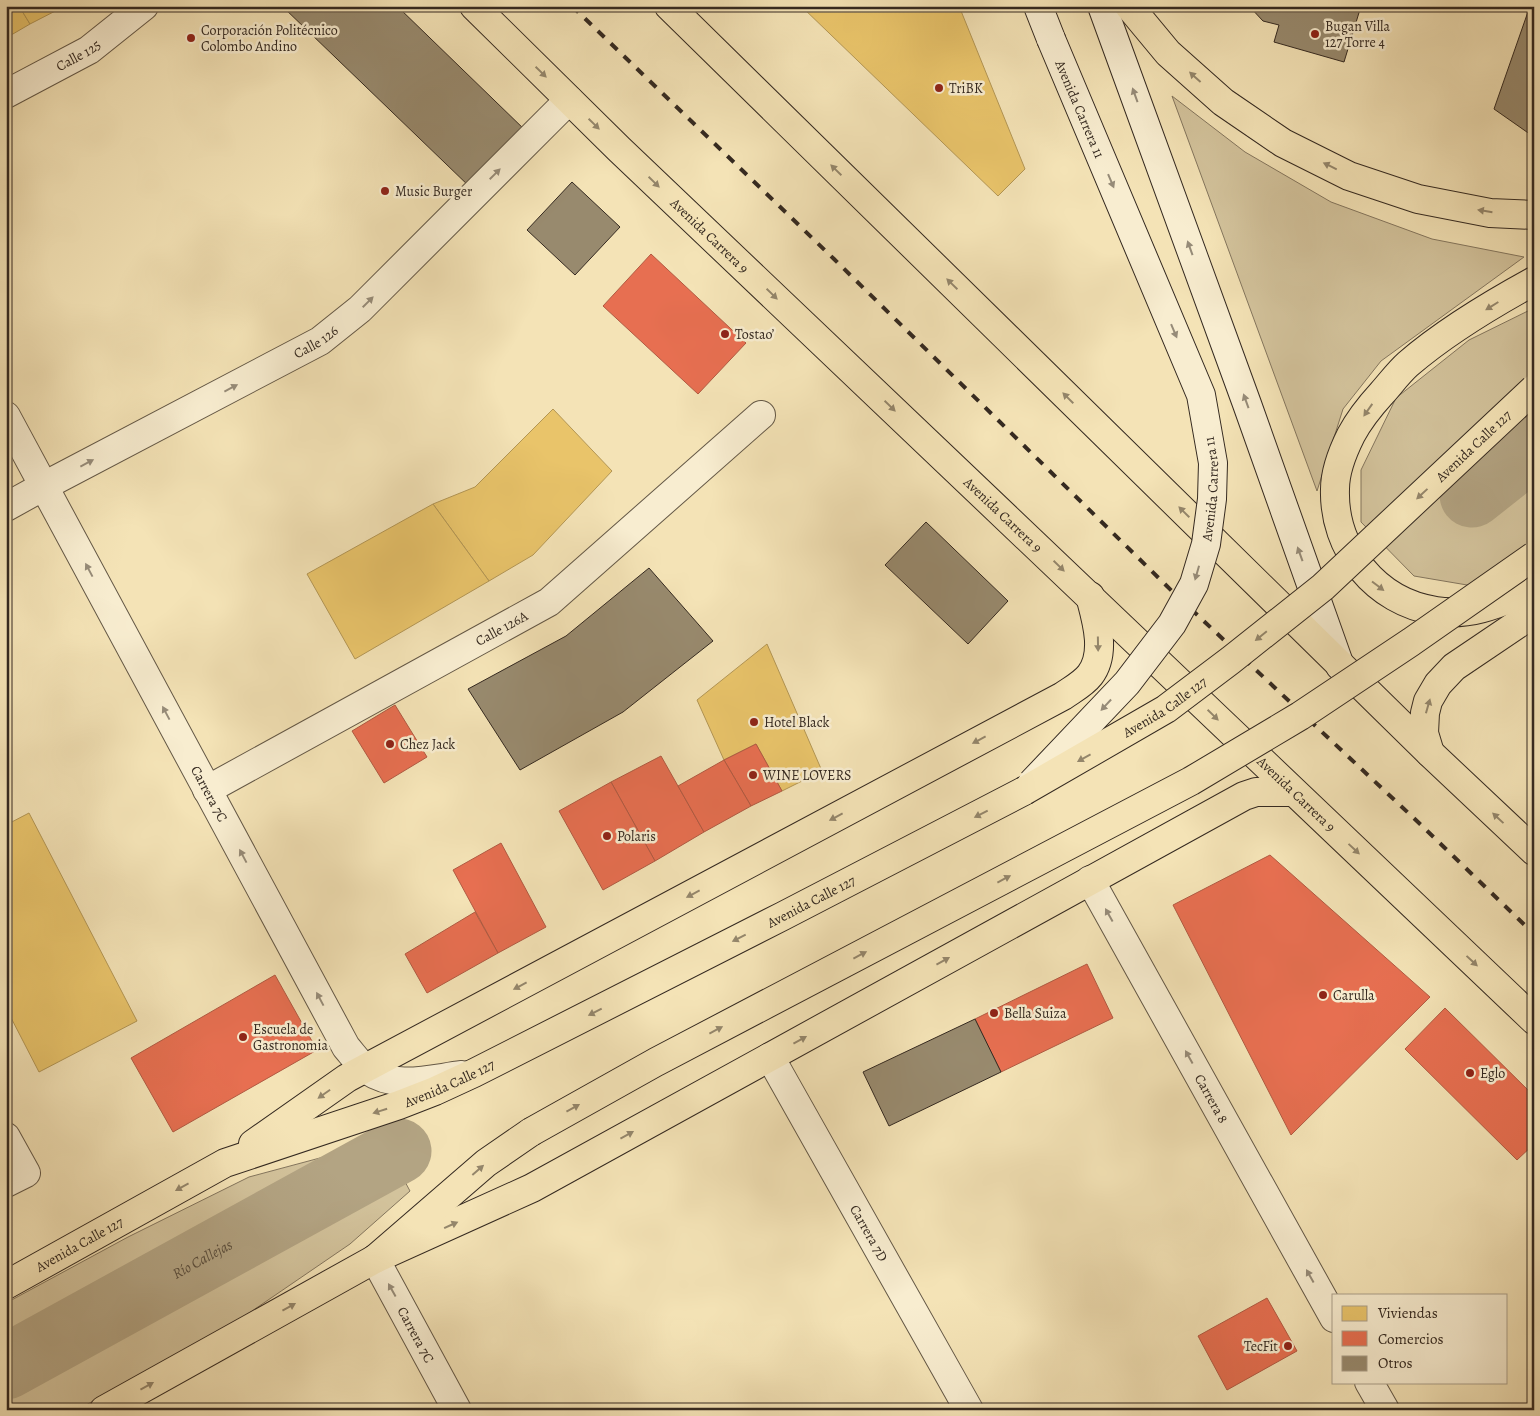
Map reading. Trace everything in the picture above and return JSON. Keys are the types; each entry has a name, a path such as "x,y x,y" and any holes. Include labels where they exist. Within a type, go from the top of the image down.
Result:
{"main road":[{"name":"Avenida Carrera 9","path":"474,6 569,100 1534,1020"},
{"path":"668,6 1340,666 1534,851"},
{"path":"1129,6 1168,53 1223,102 1283,143 1349,176 1418,199 1490,213 1534,214"},
{"path":"1534,281 1445,335 1407,365 1372,404 1352,434 1340,459 1335,488 1336,516 1349,552 1371,580 1396,598 1412,606 1436,611 1462,612 1486,608 1534,589"},
{"name":"Avenida Calle 127","path":"6,1285 225,1163 399,1105 474,1073 827,894 1024,791 1166,709 1323,587 1534,389"},
{"path":"375,1259 486,1163 531,1132 656,1062 1191,781 1300,716 1534,556"},
{"path":"225,1163 347,1078 1080,685 1094,669 1099,655 1096,618 1090,596"},
{"path":"1430,753 1424,733 1425,713 1428,701 1438,684 1454,667 1534,613"},
{"path":"104,1410 375,1259 532,1188 1244,796 1256,792 1293,792"}],"street":[{"name":"Calle 125","path":"6,94 89,50 144,6"},
{"name":"Avenida Carrera 11","path":"1024,791 1127,683 1172,624 1194,584 1206,544 1212,499 1213,472 1201,395 1038,6"},
{"path":"1102,6 1251,413 1340,666"},
{"name":"Calle 126","path":"6,507 320,341 360,309 569,100"},
{"name":"Calle 126A","path":"207,790 549,602 761,415"},
{"name":"Carrera 7C","path":"6,416 346,1047 366,1069 389,1081 402,1083 474,1073"},
{"name":"Carrera 8","path":"1090,880 1332,1314"},
{"name":"Carrera 7D","path":"770,1057 969,1410"},
{"path":"6,1137 16,1178"},
{"name":"Carrera 7C","path":"375,1259 457,1410"},
{"path":"1370,1384 1385,1410"}],"shaded area":[{"path":"1172,96 1245,152 1331,202 1432,239 1524,257 1381,361 1343,409 1317,491"},
{"path":"1534,308 1534,572 1473,586 1414,576 1361,522 1361,470 1396,398 1469,340"},
{"path":"384,1143 410,1191 350,1244 233,1324 77,1410 6,1410 6,1303 128,1237 249,1177"}],"building: Viviendas":[{"path":"6,6 19,6 30,24 6,38"},
{"path":"19,6 65,6 30,24"},
{"name":"TriBK","path":"801,6 959,6 1025,169 998,196"},
{"path":"553,409 612,471 533,555 489,581 433,504 475,487"},
{"path":"433,504 489,581 355,659 307,574"},
{"name":"Hotel Black","path":"767,644 822,771 782,791 756,744 724,760 697,700"},
{"path":"29,813 137,1021 39,1072 6,1008 6,825"}],"building: Comercios":[{"path":"651,254 746,343 698,394 603,306"},
{"name":"Chez Jack","path":"395,705 427,757 384,783 352,731"},
{"name":"WINE LOVERS","path":"756,744 782,791 751,806 724,760"},
{"path":"661,756 704,832 655,861 611,782"},
{"path":"724,760 751,806 704,832 678,786"},
{"name":"Polaris","path":"611,782 655,861 603,890 559,811"},
{"path":"501,843 546,927 498,953 453,870"},
{"name":"Carulla","path":"1270,855 1430,997 1291,1135 1173,905"},
{"path":"475,912 498,953 427,993 405,954"},
{"path":"1087,964 1113,1018 1001,1072 975,1019"},
{"path":"275,975 317,1050 173,1132 131,1058"},
{"name":"Eglo","path":"1445,1008 1534,1096 1534,1144 1517,1160 1405,1049"},
{"path":"1267,1298 1297,1351 1227,1390 1198,1336"}],"building: Otros":[{"path":"282,6 397,6 527,132 472,189"},
{"name":"Bugan Villa 127 Torre 4","path":"1249,6 1361,6 1344,62 1274,42 1279,25 1263,21"},
{"path":"1530,6 1534,6 1534,137 1494,109"},
{"path":"572,182 620,227 575,275 527,230"},
{"path":"926,522 1008,601 968,644 885,565"},
{"path":"649,568 713,641 623,712 520,770 468,689 566,636"},
{"path":"975,1019 1001,1072 889,1126 863,1072"}],"waterway":[{"name":"Río Callejas","path":"1472,495 1534,446"},
{"name":"Río Callejas","path":"6,1367 399,1151"}],"railway":[{"path":"572,6 834,259 1176,595 1419,823 1534,934"}],"place":[{"name":"Bugan Villa 127 Torre 4","path":"1315,34"},
{"name":"Corporación Politécnico Colombo Andino","path":"191,38"},
{"name":"TriBK","path":"939,88"},
{"name":"Music Burger","path":"385,191"},
{"name":"Tostao’","path":"725,334"},
{"name":"Hotel Black","path":"754,722"},
{"name":"Chez Jack","path":"390,744"},
{"name":"WINE LOVERS","path":"753,775"},
{"name":"Polaris","path":"607,836"},
{"name":"Carulla","path":"1323,995"},
{"name":"Bella Suiza","path":"994,1013"},
{"name":"Escuela de Gastronomia","path":"243,1037"},
{"name":"Eglo","path":"1470,1073"},
{"name":"TecFit","path":"1288,1346"}]}
